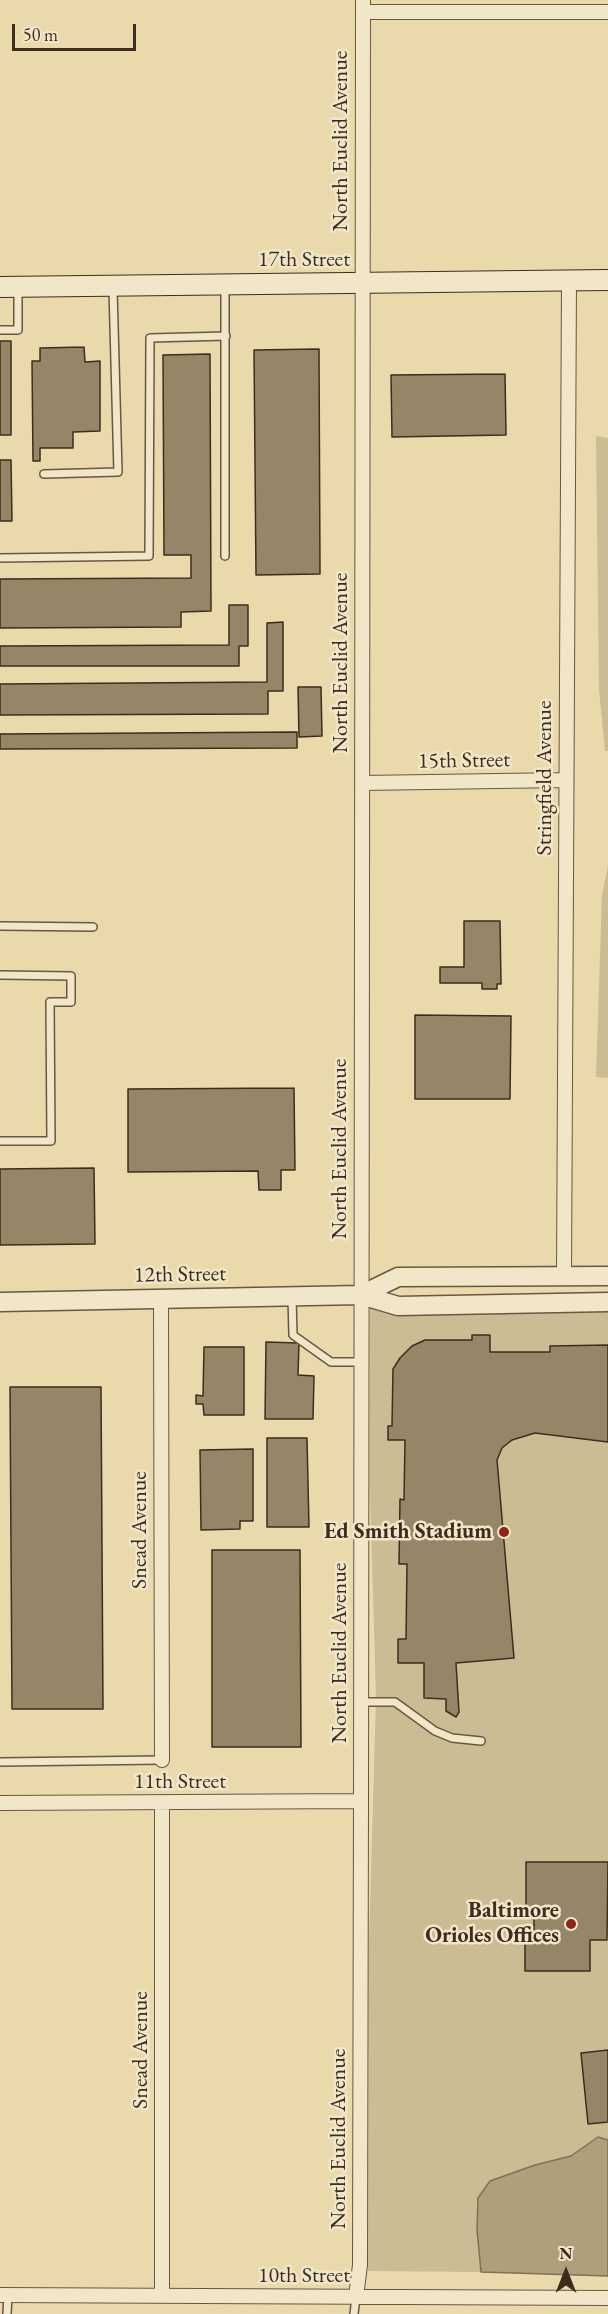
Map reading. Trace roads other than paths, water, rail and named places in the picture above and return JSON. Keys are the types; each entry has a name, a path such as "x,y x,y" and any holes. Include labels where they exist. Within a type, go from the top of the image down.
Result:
{"main road":[{"name":"17th Street","path":"9,287 608,280"}],"street":[{"path":"363,6 608,12"},
{"name":"North Euclid Avenue","path":"356,2297 360,2254 363,6"},
{"name":"Stringfield Avenue","path":"564,1276 569,281"},
{"name":"15th Street","path":"362,783 566,780"},
{"name":"12th Street","path":"361,1295 398,1277 608,1276"},
{"name":"12th Street","path":"0,1302 361,1295 398,1306 608,1302"},
{"name":"Snead Avenue","path":"161,1300 162,1760"},
{"name":"11th Street","path":"0,1803 361,1801"},
{"name":"Snead Avenue","path":"162,1803 162,2296"},
{"name":"10th Street","path":"4,2295 608,2298"}],"lane":[{"path":"225,285 225,556"},
{"path":"44,474 118,472 113,286"},
{"path":"0,330 18,330 9,287"},
{"path":"0,558 149,556 150,338 226,336"},
{"path":"0,926 93,927"},
{"path":"0,975 71,976 71,1002 50,1002 51,1141 0,1141"},
{"path":"292,1297 293,1335 332,1362 361,1362"},
{"path":"361,1702 395,1702 435,1731 452,1738 481,1741"},
{"path":"0,1762 162,1760"},
{"path":"4,2295 7,2314"},
{"path":"354,2314 356,2297"}],"place":[{"name":"Ed Smith Stadium","path":"504,1532"},
{"name":"Baltimore Orioles Offices","path":"571,1924"}]}
